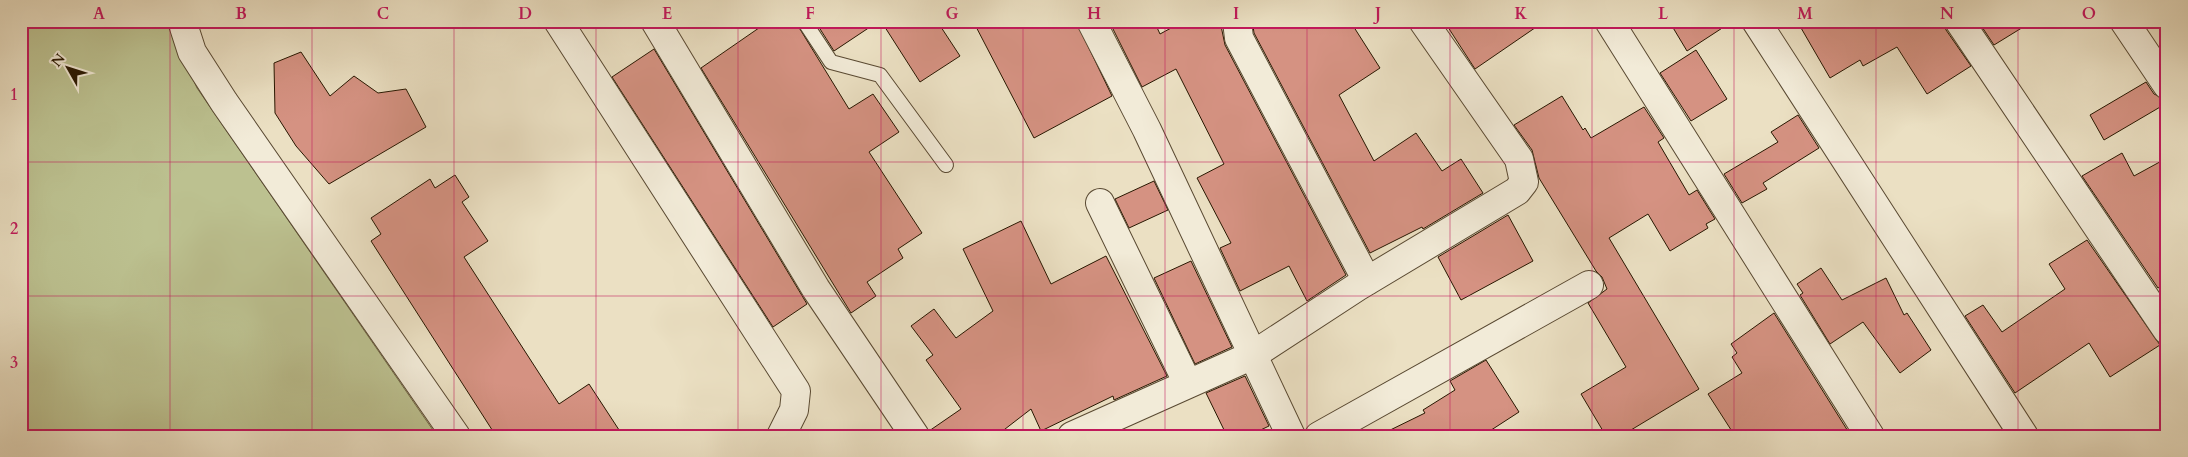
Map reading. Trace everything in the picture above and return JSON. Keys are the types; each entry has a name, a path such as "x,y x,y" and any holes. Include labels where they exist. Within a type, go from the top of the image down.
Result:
{"street":[{"path":"182,21 192,52 224,102 456,436"},
{"path":"558,21 796,391 794,410 781,436"},
{"path":"655,21 816,289 915,436"},
{"path":"1090,21 1147,130 1291,436"},
{"path":"1237,21 1239,38 1367,281"},
{"path":"1072,436 1253,355 1367,281 1517,191 1524,182 1519,159 1423,21"},
{"path":"1610,21 1870,436"},
{"path":"1756,21 2024,436"},
{"path":"1959,21 2167,330"},
{"path":"2124,21 2167,84"},
{"path":"1100,203 1188,384"},
{"path":"1319,436 1589,285"}],"lane":[{"path":"804,21 831,62 880,75 946,165"}],"green space":[{"path":"21,21 167,21 197,88 437,436 21,436"}],"building":[{"path":"769,21 795,21 849,109 873,94 899,132 869,152 922,233 898,249 903,258 867,282 876,296 851,313 701,68"},
{"path":"815,21 879,21 834,51"},
{"path":"881,21 937,21 960,56 920,82"},
{"path":"973,21 1076,21 1112,96 1034,138"},
{"path":"1109,21 1154,21 1160,34 1184,21 1220,21 1225,45 1346,275 1307,301 1289,266 1240,291 1220,248 1231,243 1197,178 1224,164 1176,69 1142,87"},
{"path":"1261,21 1350,21 1380,68 1339,95 1374,161 1416,133 1442,171 1461,159 1483,193 1423,229 1422,227 1370,253 1254,33 1253,26"},
{"path":"1444,21 1545,21 1475,69"},
{"path":"1669,21 1733,21 1687,51"},
{"path":"1797,21 1944,21 1946,30 1971,66 1927,94 1897,47 1863,66 1860,60 1830,78"},
{"path":"1978,21 2033,21 1994,45"},
{"path":"654,49 807,304 773,327 612,77"},
{"path":"1696,50 1727,99 1691,121 1660,73"},
{"path":"301,52 330,96 354,76 378,93 406,89 426,127 329,184 296,146 275,113 274,63"},
{"path":"2146,82 2154,94 2167,100 2167,103 2104,140 2090,115"},
{"path":"1562,96 1583,130 1585,128 1591,138 1644,107 1664,138 1658,142 1689,195 1697,190 1715,219 1706,224 1708,228 1670,251 1648,214 1609,238 1699,389 1621,436 1606,436 1581,394 1626,367 1588,303 1607,289 1602,277 1596,271 1539,178 1532,150 1514,125"},
{"path":"1798,115 1819,148 1763,183 1767,189 1742,203 1724,174 1778,142 1771,132"},
{"path":"2122,153 2134,176 2167,158 2167,283 2158,288 2082,176"},
{"path":"455,175 469,197 462,202 488,241 464,257 559,404 589,384 623,436 496,436 371,241 381,234 371,218 430,179 435,188"},
{"path":"1154,181 1168,210 1129,228 1115,199"},
{"path":"1508,215 1533,261 1461,300 1438,257"},
{"path":"1021,221 1051,284 1106,256 1167,376 1114,400 1113,396 1041,431 1031,409 996,436 930,436 929,431 961,409 926,360 933,355 911,326 934,309 956,338 993,311 963,249"},
{"path":"2087,240 2160,345 2110,377 2089,343 2015,393 1965,316 1983,305 2002,332 2065,289 2049,264"},
{"path":"1191,261 1232,347 1195,364 1154,278"},
{"path":"1821,268 1842,300 1886,278 1904,315 1907,313 1931,350 1900,373 1863,322 1830,344 1800,295 1803,293 1797,284"},
{"path":"1774,313 1851,436 1735,436 1708,394 1742,373 1732,357 1737,353 1731,344"},
{"path":"1486,360 1519,412 1482,436 1378,436 1425,413 1423,410 1455,390 1450,381"},
{"path":"1245,376 1269,426 1248,436 1227,436 1206,393"}]}
